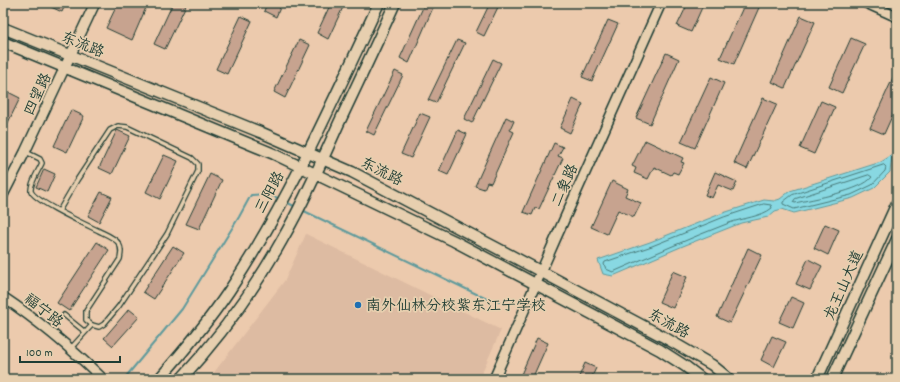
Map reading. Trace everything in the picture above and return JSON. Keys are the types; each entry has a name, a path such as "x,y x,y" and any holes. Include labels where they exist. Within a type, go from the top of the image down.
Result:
{"main road":[{"name":"三阳路","path":"159,379 203,326 228,292 275,214 322,124 379,3"},
{"path":"181,379 212,342 243,301 264,270 293,220 323,160 395,3"},
{"name":"东流路","path":"3,28 352,172 690,351 712,365 729,379"},
{"name":"东流路","path":"3,42 65,66 300,166 454,241 536,284 660,350 702,379"},
{"name":"龙王山大道","path":"817,379 897,203"},
{"name":"龙王山大道","path":"832,379 897,239"},
{"path":"170,379 168,374 172,365"}],"street":[{"name":"四望路","path":"3,195 26,152 94,3"},
{"name":"二象路","path":"494,379 662,3"},
{"path":"866,3 897,17"},
{"name":"福宁路","path":"3,298 24,311 70,349 102,379"}],"lane":[{"path":"26,152 40,159 42,163 31,187 32,193 37,199 59,211 110,237 119,243 122,251 120,259 86,311 86,320 92,325 99,327 104,324 119,306 167,234 198,171 198,164 192,158 127,127 118,126 110,130 77,180 59,211"},
{"path":"64,315 85,332"},
{"path":"70,349 92,325"}],"shaded area":[{"name":"南外仙林分校紫东江宁学校","path":"306,234 501,330 479,379 209,379 285,280"}],"water":[{"path":"892,155 890,172 874,188 853,198 794,213 782,209 775,211 768,217 741,223 613,276 603,274 598,260 650,242 723,213 764,200 774,201 780,199 790,191 881,162"}],"building":[{"path":"53,3 66,3 62,12 51,7"},
{"path":"118,3 148,3 132,40 106,28"},
{"path":"173,3 187,3 165,49 154,44"},
{"path":"267,3 282,3 276,17 264,11"},
{"path":"331,3 345,3 328,39 317,33"},
{"path":"425,3 435,3 409,63 400,58"},
{"path":"490,3 500,3 484,36 476,32"},
{"path":"688,3 704,3 691,32 677,26"},
{"path":"745,3 761,3 734,64 720,58"},
{"path":"241,16 252,21 227,74 216,69"},
{"path":"801,16 815,22 785,88 772,82"},
{"path":"608,20 618,24 592,81 582,77"},
{"path":"851,38 865,44 842,93 829,87"},
{"path":"299,40 310,45 285,98 274,92"},
{"path":"457,40 465,43 436,103 428,100"},
{"path":"666,53 679,59 650,124 636,118"},
{"path":"493,59 501,63 472,123 464,119"},
{"path":"897,69 897,105 884,134 870,128"},
{"path":"395,71 403,75 374,135 366,131"},
{"path":"711,77 724,83 695,148 681,142"},
{"path":"8,92 20,98 3,133 3,104"},
{"path":"763,98 777,104 747,169 734,163"},
{"path":"573,99 583,104 570,133 560,128"},
{"path":"821,101 835,107 814,154 800,148"},
{"path":"71,110 84,116 67,152 54,146"},
{"path":"420,113 430,117 411,158 401,154"},
{"path":"506,117 514,121 510,130 514,132 491,183 487,182 484,189 475,186"},
{"path":"117,130 130,136 112,174 99,168"},
{"path":"458,130 467,134 448,175 439,171"},
{"path":"645,140 683,158 681,162 684,163 678,174 673,172 671,175 654,167 648,179 634,173 636,168 632,166"},
{"path":"554,143 563,147 558,156 563,158 539,209 535,208 532,215 523,212"},
{"path":"164,155 178,161 160,199 146,192"},
{"path":"44,169 55,174 47,192 36,187"},
{"path":"715,172 737,182 733,191 718,185 712,198 705,195"},
{"path":"210,174 222,180 199,229 186,224"},
{"path":"612,181 628,189 625,196 641,203 634,217 618,210 607,234 591,227"},
{"path":"101,192 112,197 99,222 88,216"},
{"path":"825,224 839,230 828,255 814,248"},
{"path":"97,242 109,250 69,311 57,303"},
{"path":"173,246 184,253 154,299 143,292"},
{"path":"748,248 762,255 730,323 717,317"},
{"path":"808,259 822,266 810,290 796,284"},
{"path":"673,271 687,277 673,308 659,302"},
{"path":"791,297 804,303 793,328 779,322"},
{"path":"129,309 139,317 113,346 104,338"},
{"path":"772,336 786,342 774,367 761,360"},
{"path":"537,338 548,343 532,379 519,379"},
{"path":"585,363 596,368 591,379 578,379"}],"waterway":[{"path":"124,379 182,309 251,195 268,194 280,199"},
{"path":"286,202 296,207"},
{"path":"302,210 491,301 500,301"}],"place":[{"name":"南外仙林分校紫东江宁学校","path":"358,305"}]}
